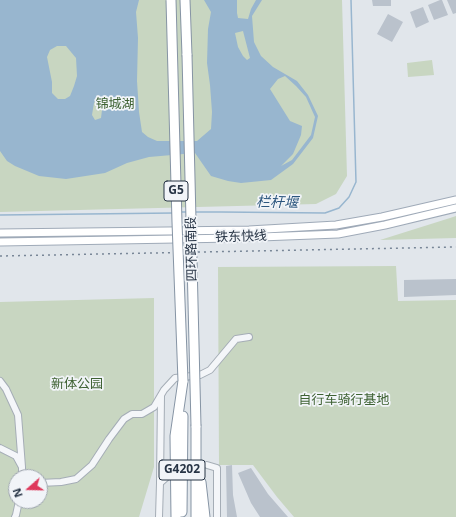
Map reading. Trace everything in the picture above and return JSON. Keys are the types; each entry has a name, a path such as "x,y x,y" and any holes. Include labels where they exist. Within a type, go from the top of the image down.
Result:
{"highway":[{"name":"四环路南段","path":"171,0 183,381 182,517"},
{"name":"四环路南段","path":"187,0 196,439"},
{"name":"G5","path":"176,517 175,436 183,381"},
{"name":"G5","path":"196,439 205,517"},
{"name":"G4202","path":"196,439 196,517"}],"main road":[{"name":"铁东快线","path":"0,233 249,230 336,225 382,217 456,200"},
{"name":"铁东快线","path":"0,242 235,238 338,234 385,225 456,208"}],"street":[{"path":"48,483 76,479 92,464 124,419 132,414 142,414 154,407 161,394 175,378 200,375 210,370 236,339 250,337"},
{"path":"0,381 6,389 18,415 22,467"},
{"path":"159,517 161,394"},
{"path":"0,448 16,456 22,467"},
{"path":"207,465 217,468 216,517"},
{"path":"160,483 169,475"}],"green space":[{"name":"锦城湖","path":"0,0 342,0 347,176 336,194 316,204 0,212"},
{"path":"432,60 434,75 408,77 407,63"},
{"path":"456,216 456,238 380,240 450,218"},
{"name":"自行车骑行基地","path":"396,266 398,301 456,300 456,517 294,517 253,465 219,465 218,267"},
{"name":"新体公园","path":"154,298 154,467 139,517 0,517 0,302"}],"water":[{"name":"锦城湖","path":"0,0 139,0 136,12 138,38 137,81 142,132 148,137 157,141 197,141 211,129 212,112 207,63 208,29 211,12 204,0 237,0 238,18 248,19 256,0 262,0 252,16 254,42 261,56 273,67 297,81 308,95 318,116 313,138 293,164 271,180 241,183 211,176 195,153 149,157 127,163 105,173 66,179 39,176 15,166 7,161 0,151","holes":["243,31 250,58 247,60 238,47 235,33","57,46 66,46 76,58 77,76 70,96 65,99 58,99 52,93 52,82 47,57 50,50","285,76 296,86 306,97 315,117 311,135 292,160 281,166 293,154 301,135 302,126 290,121 270,89 278,79","96,99 101,102 102,110 101,118 95,120 92,115"]}],"building":[{"path":"372,0 391,0 391,6 373,6"},
{"path":"442,0 448,15 434,20 428,5"},
{"path":"447,0 456,0 456,13 453,14"},
{"path":"423,7 429,22 416,28 410,12"},
{"path":"388,14 403,22 392,42 377,34"},
{"path":"456,279 456,295 404,297 404,280"},
{"path":"232,465 233,495 237,517 227,517 226,466"},
{"path":"251,468 268,494 288,517 260,517 251,503 238,473"}],"waterway":[{"name":"栏杆堰","path":"194,212 325,213 339,208 349,197 356,182 351,0"},
{"name":"栏杆堰","path":"180,212 188,212"},
{"name":"栏杆堰","path":"0,215 174,213"}],"tunnel":[{"path":"180,471 207,465"}],"railway":[{"path":"0,256 456,247"}]}
